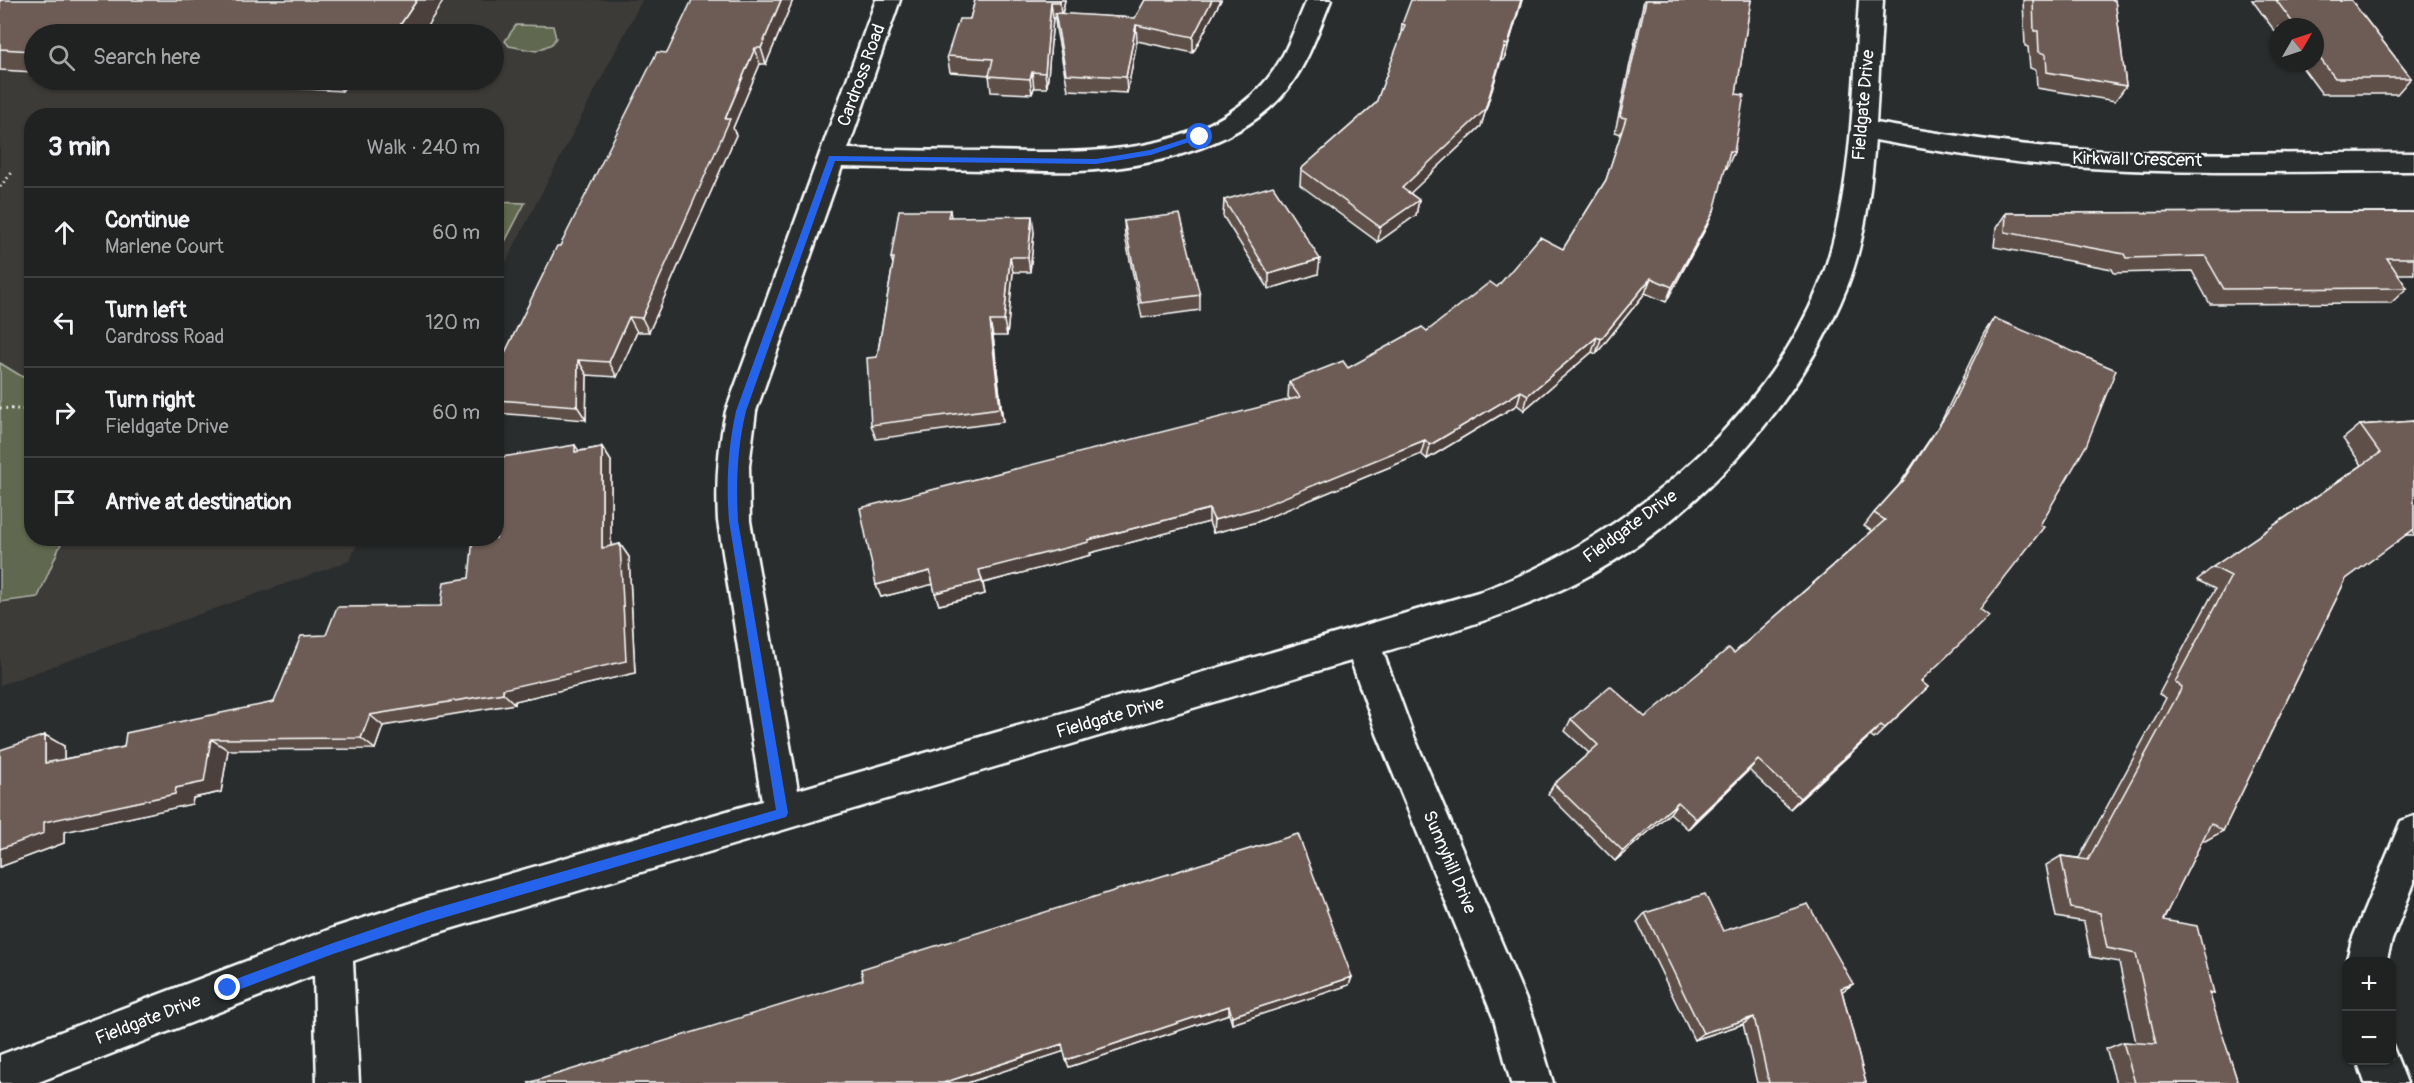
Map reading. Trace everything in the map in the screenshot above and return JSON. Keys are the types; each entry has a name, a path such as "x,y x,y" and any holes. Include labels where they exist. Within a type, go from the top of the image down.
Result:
{"street":[{"name":"Cardross Road","path":"783,813 734,521 731,480 734,443 741,411 888,0"},
{"path":"832,158 1078,162 1115,159 1168,148 1229,122 1264,96 1289,67 1318,0"},
{"name":"Fieldgate Drive","path":"0,1076 333,948 426,917 1477,608 1542,581 1595,555 1643,521 1694,479 1738,436 1776,391 1803,349 1832,288 1847,240 1863,129 1871,0"},
{"name":"Kirkwall Crescent","path":"1863,129 1967,148 2073,158 2162,161 2414,162"},
{"name":"Sunnyhill Drive","path":"1362,643 1395,734 1514,1019 1532,1083"},
{"path":"2367,957 2414,834"},
{"path":"333,948 338,1083"},
{"path":"2380,1065 2386,1083"}],"path":[{"path":"0,187 14,170"},
{"path":"0,408 24,410"}],"shaded area":[{"path":"0,0 642,0 504,266 504,108 24,108 24,546 356,546 349,561 0,685"}],"green space":[{"path":"516,25 553,26 556,38 552,44 536,51 509,46 505,41"},
{"path":"504,202 525,203 504,244"},
{"path":"0,363 24,378 24,546 60,546 38,597 0,602"}],"building":[{"path":"0,0 417,0 401,24 24,24 24,50 0,49"},
{"path":"692,0 781,0 761,48 755,48 725,119 730,119 642,318 629,317 609,362 578,360 577,406 504,401 504,355 657,52 667,53"},
{"path":"975,0 1060,0 1060,2 1051,2 1045,73 1032,72 1030,79 989,76 993,59 947,56 959,19 970,19"},
{"path":"1145,0 1212,0 1193,37 1136,25 1126,77 1066,74 1055,13 1135,18"},
{"path":"1411,0 1521,0 1485,110 1402,188 1419,200 1380,227 1301,169 1376,103 1405,25 1402,24"},
{"path":"1646,0 1751,0 1736,94 1744,95 1734,152 1730,151 1714,211 1672,287 1651,278 1601,339 1597,337 1528,395 1521,391 1430,445 1425,440 1258,508 1214,520 1209,509 1088,540 1089,542 979,570 982,581 935,593 930,571 876,585 860,508 1300,397 1289,382 1343,361 1348,368 1422,327 1427,331 1490,282 1497,287 1540,237 1563,249 1606,180 1626,118 1620,117"},
{"path":"2033,0 2115,0 2126,86 2047,72 2046,54 2039,52 2038,31 2034,31"},
{"path":"2276,0 2351,0 2411,78 2335,78 2324,64 2324,18 2289,18"},
{"path":"1273,186 1320,259 1269,274 1224,200"},
{"path":"899,210 950,210 948,217 1032,216 1028,257 1010,257 1004,321 990,321 1000,408 871,425 867,358 877,357 894,258 891,258"},
{"path":"2414,212 2414,258 2387,258 2407,288 2224,289 2205,256 2126,258 2124,254 2005,232 2006,213"},
{"path":"1180,214 1200,295 1141,303 1124,221"},
{"path":"1994,318 2116,370 2086,446 2040,525 2044,527 1980,609 1989,616 1921,681 1928,687 1885,728 1881,725 1800,798 1758,760 1696,819 1678,802 1623,851 1554,784 1598,745 1571,719 1610,686 1645,717 1729,648 1734,653 1885,520 1874,513 1904,480 1950,409"},
{"path":"2414,421 2414,529 2346,579 2223,831 2211,823 2163,920 2197,926 2214,993 2209,992 2238,1083 2135,1083 2123,1042 2156,1044 2136,954 2107,948 2100,913 2071,908 2061,856 2088,860 2182,687 2175,682 2231,576 2213,567 2380,453 2360,425"},
{"path":"575,445 575,452 602,447 602,548 620,544 626,661 503,689 503,693 370,715 361,738 211,739 204,782 176,788 175,794 44,822 44,833 0,849 0,750 45,735 45,763 124,747 126,733 274,702 301,636 326,635 337,607 441,606 444,582 469,578 472,546 504,546 504,457"},
{"path":"1298,834 1352,977 1232,1016 1229,1006 1066,1060 1062,1044 943,1083 528,1083 863,980 861,969"},
{"path":"1705,894 1723,931 1808,904 1853,984 1841,988 1866,1083 1769,1083 1754,1017 1703,1033 1645,913"}],"route":[{"path":"228,988 333,948 426,917 783,813 734,521 731,480 734,443 741,411 832,158 1096,161 1151,153 1200,137"}]}
